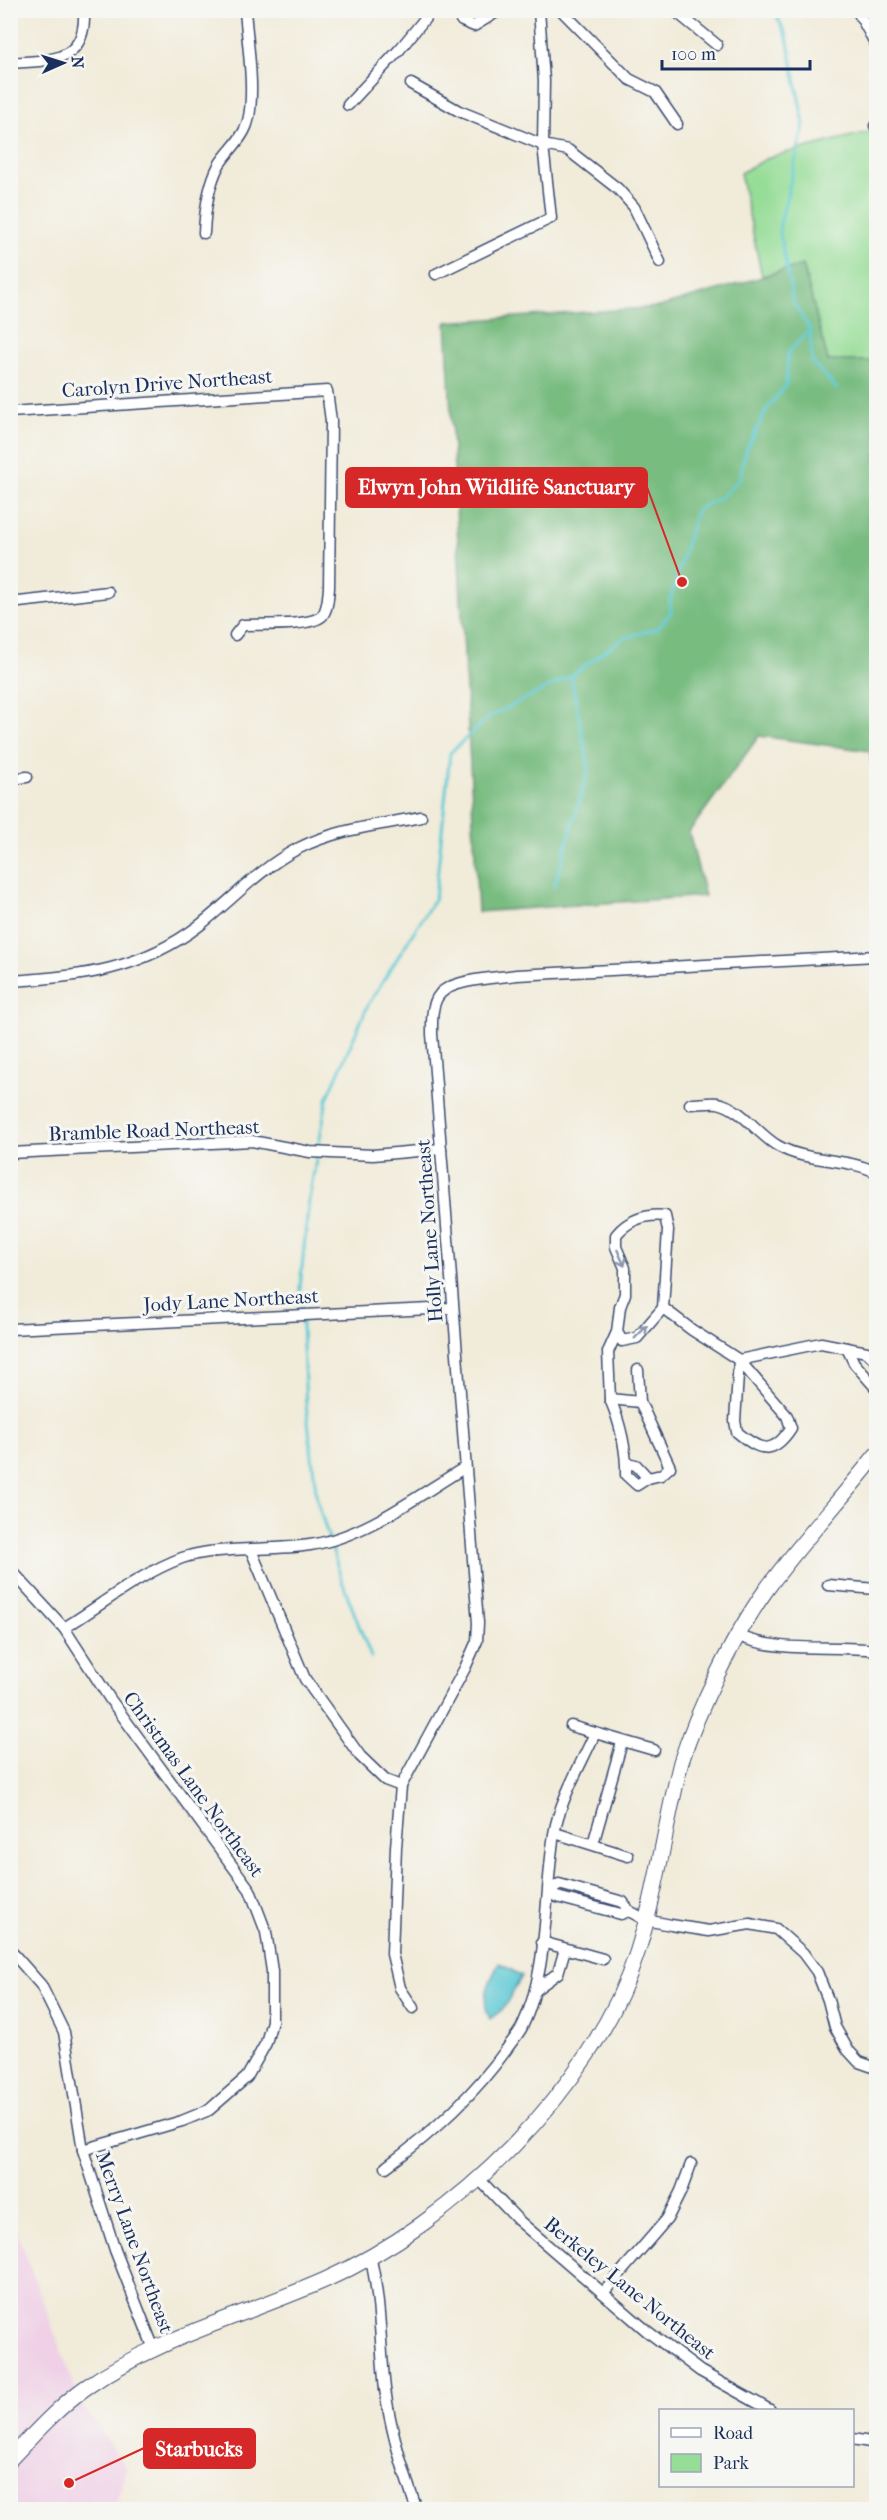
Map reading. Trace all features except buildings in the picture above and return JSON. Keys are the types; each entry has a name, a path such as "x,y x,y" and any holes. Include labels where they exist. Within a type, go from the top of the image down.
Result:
{"main road":[{"path":"10,2459 40,2427 87,2387 154,2349 327,2279 370,2256 445,2207 479,2179 524,2133 591,2053 623,1990 646,1920 674,1791 689,1736 739,1636 778,1574 876,1455"}],"street":[{"path":"10,63 61,58 71,52 84,34 84,10"},
{"path":"204,233 205,208 212,182 220,164 242,133 249,114 245,10"},
{"path":"348,105 400,49 432,10"},
{"path":"454,10 462,21 474,26 500,10"},
{"path":"436,274 551,218 543,145 544,81 539,10"},
{"path":"561,10 629,79 655,92 677,124"},
{"path":"674,10 717,45"},
{"path":"857,10 874,43 876,42"},
{"path":"411,84 459,111 543,145 568,150 618,189 634,207 660,262"},
{"name":"Carolyn Drive Northeast","path":"10,412 327,391 331,421 329,588 326,607 321,616 308,622 243,625 235,635"},
{"path":"10,603 108,592"},
{"path":"10,779 27,777"},
{"path":"10,981 76,977 106,970 148,955 181,939 252,878 299,849 354,829 421,817"},
{"name":"Holly Lane Northeast","path":"401,1786 421,1752 477,1641 478,1623 464,1468 431,1015 439,994 450,986 517,975 876,956"},
{"path":"690,1104 715,1102 729,1106 777,1146 816,1159 864,1166 876,1172"},
{"name":"Bramble Road Northeast","path":"10,1153 252,1141 310,1152 373,1155 441,1149"},
{"path":"617,1332 622,1341 637,1338 663,1308 668,1230 665,1216 646,1215 623,1227 616,1235 616,1247 626,1268 625,1294 620,1307 617,1332 608,1352 610,1399 618,1417 627,1463 626,1475 637,1485 648,1478 661,1475 670,1467 640,1402 638,1370"},
{"name":"Jody Lane Northeast","path":"10,1329 452,1308"},
{"path":"663,1308 692,1330 740,1360 787,1416 790,1428 776,1446 754,1447 737,1432 735,1421 740,1360"},
{"path":"740,1360 806,1344 820,1343 867,1352 876,1361"},
{"path":"847,1348 854,1363 876,1388"},
{"path":"610,1399 640,1402"},
{"path":"64,1628 149,1573 184,1558 309,1545 333,1540 357,1532 464,1468"},
{"path":"251,1550 305,1679 360,1756 385,1780 401,1786 392,1954 400,1988 413,2008"},
{"name":"Christmas Lane Northeast","path":"10,1569 64,1628 110,1699 250,1890 266,1932 272,1971 272,2021 258,2060 247,2077 209,2110 182,2121 82,2150"},
{"path":"828,1585 876,1589"},
{"path":"739,1636 753,1642 786,1647 876,1650"},
{"path":"571,1726 654,1750"},
{"path":"386,2167 415,2146 486,2078 522,2028 535,1990 555,1833 562,1809 596,1733"},
{"path":"593,1844 622,1742"},
{"path":"555,1833 628,1856"},
{"path":"549,1891 559,1884 623,1902 629,1911 646,1920 709,1931 750,1924 776,1929 803,1953 817,1972 835,2027 848,2050 859,2062 876,2068"},
{"path":"549,1891 556,1897 621,1914 629,1911"},
{"path":"589,1906 592,1893"},
{"path":"542,1942 603,1959"},
{"path":"535,1990 558,1973 565,1949"},
{"name":"Merry Lane Northeast","path":"10,1950 41,1985 64,2031 82,2150 106,2226 154,2349"},
{"path":"603,2293 667,2219 681,2191 691,2163"},
{"name":"Berkeley Lane Northeast","path":"479,2179 518,2220 647,2331 700,2371 768,2409"},
{"path":"370,2256 377,2294 386,2391 406,2480 417,2510"},
{"path":"854,2439 874,2443 876,2426"}],"shaded area":[{"path":"10,2213 80,2402 127,2469 114,2509 11,2509"}],"green space":[{"path":"876,130 876,361 828,361 803,265 762,276 740,173 770,157"},
{"path":"803,265 828,361 876,361 876,796 870,751 759,736 689,832 705,896 478,912 446,322 659,307"}],"water":[{"path":"499,1963 522,1976 503,2009 490,2019 486,2005 487,1991"}],"waterway":[{"path":"371,1657 342,1581 317,1500 306,1404 300,1287 309,1199 327,1099 368,1005 435,898 450,753 489,717 571,676 621,639 658,628 671,613 670,600 697,509 720,498 739,480 746,450 767,409 786,385 788,353 810,330 793,302 779,229 804,125 787,37 774,10"},
{"path":"810,330 812,362 837,389"},
{"path":"554,887 589,768 571,677"}],"place":[{"name":"Elwyn John Wildlife Sanctuary","path":"682,582"},
{"name":"Starbucks","path":"69,2483"}]}
